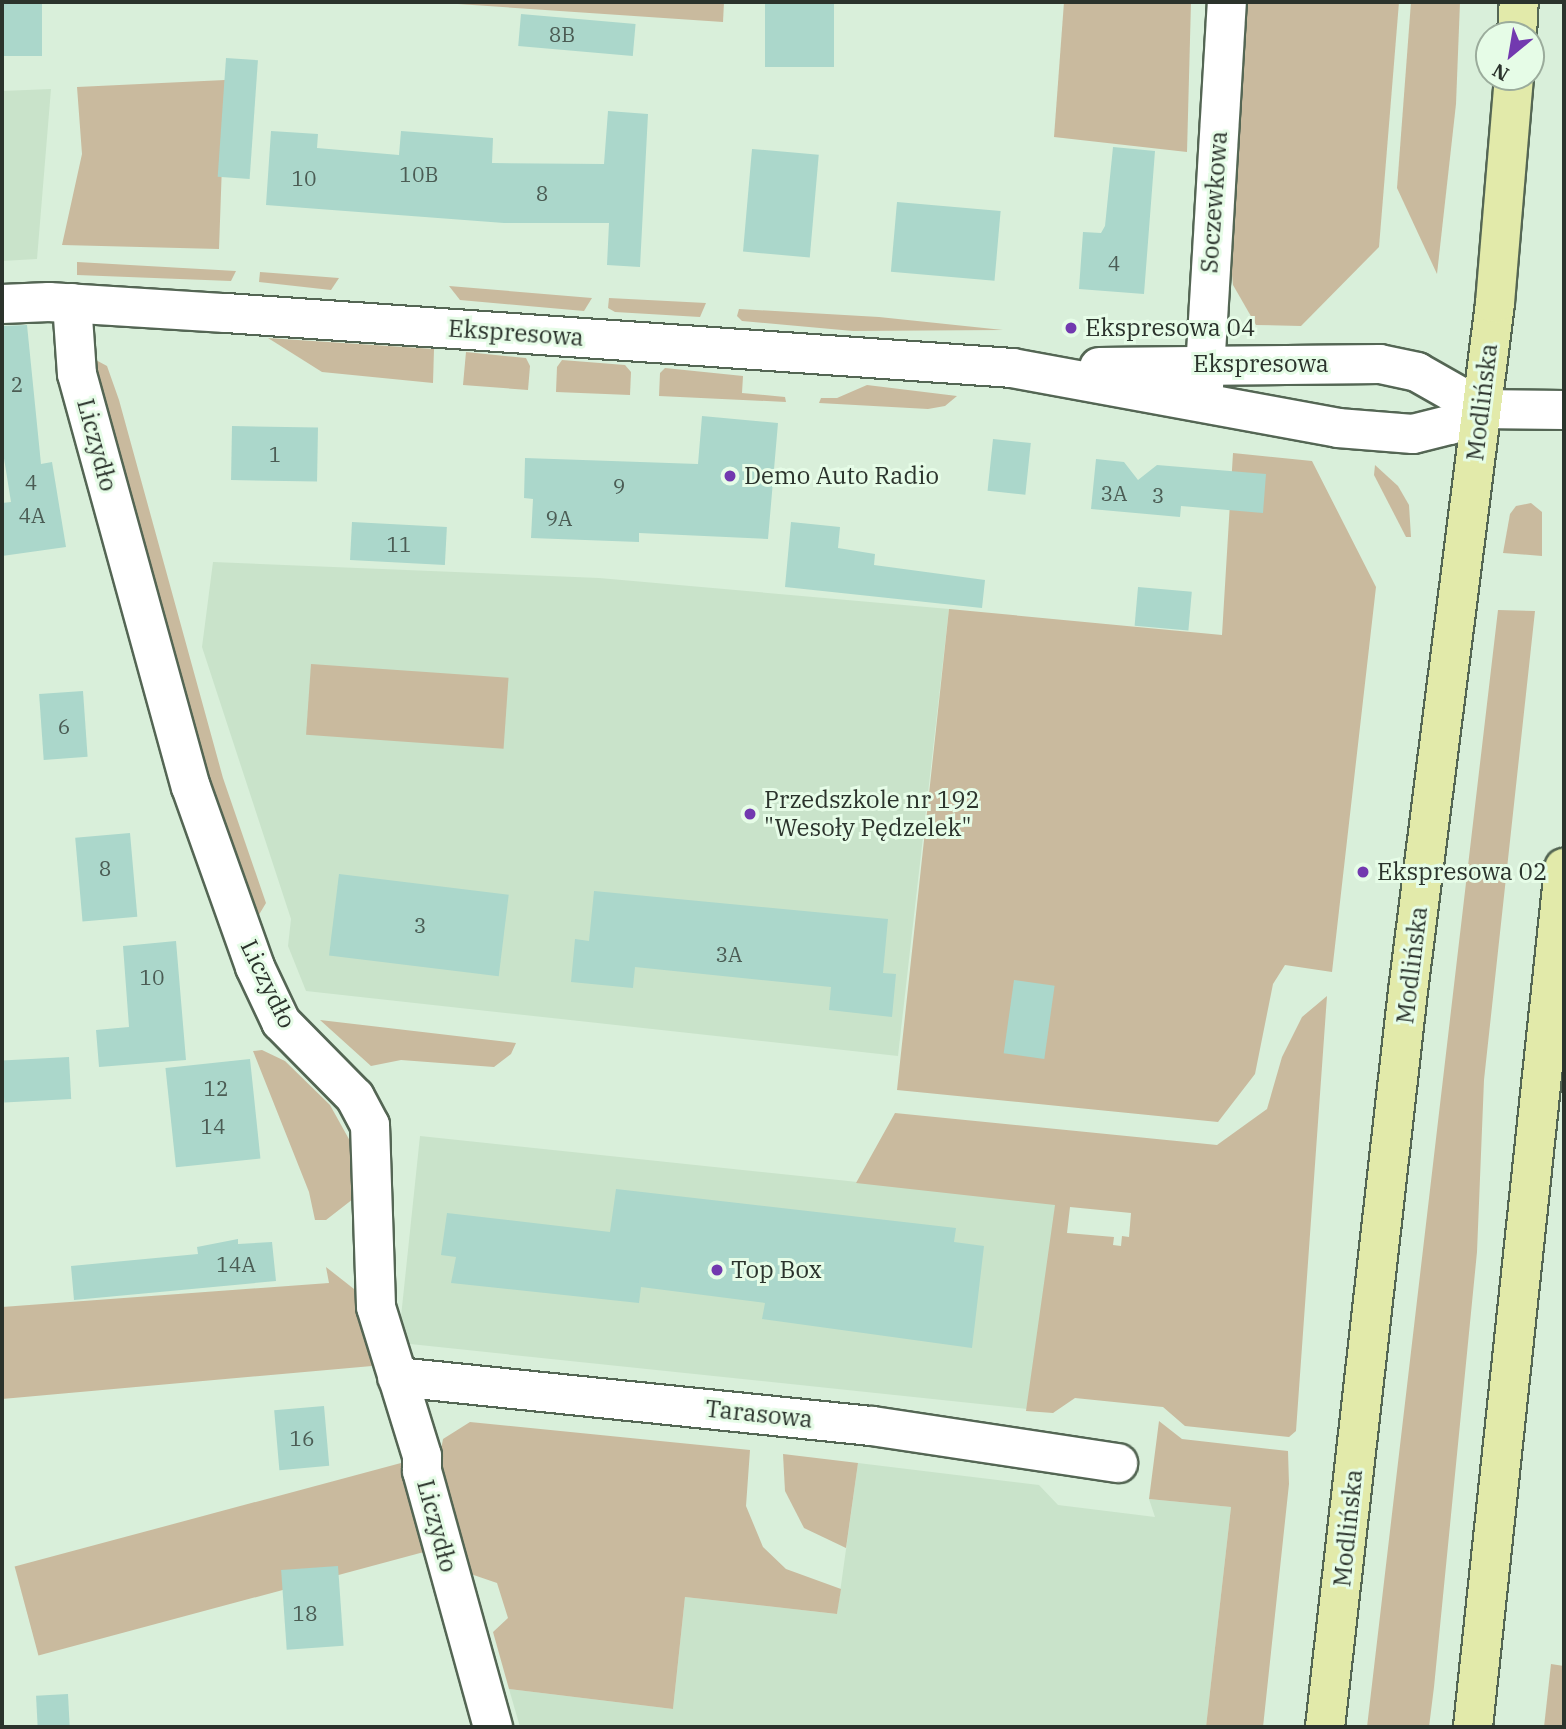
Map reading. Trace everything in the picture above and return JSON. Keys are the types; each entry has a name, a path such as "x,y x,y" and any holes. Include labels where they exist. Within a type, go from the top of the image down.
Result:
{"main road":[{"path":"1518,21 1519,2"},
{"name":"Modlińska","path":"1325,1727 1408,991 1482,409 1513,91"},
{"path":"1473,1727 1564,868"}],"street":[{"name":"Soczewkowa","path":"1203,403 1227,2"},
{"name":"Ekspresowa","path":"2,304 72,303 1030,370 1205,363 1380,363 1417,372 1482,409"},
{"name":"Liczydło","path":"72,303 77,374 106,481 191,787 255,967 281,1022 355,1097 370,1125 376,1307 493,1727"},
{"name":"Ekspresowa","path":"1030,370 1338,428 1413,434 1450,425 1482,409 1564,410"},
{"name":"Tarasowa","path":"397,1377 872,1426 1118,1463"}],"shaded area":[{"path":"428,2 724,2 723,22"},
{"path":"1064,2 1191,2 1187,152 1054,137"},
{"path":"1247,2 1399,2 1379,247 1301,326 1256,325 1233,285 1231,264"},
{"path":"1411,2 1460,2 1456,104 1437,274 1397,188"},
{"path":"225,80 219,249 62,245 82,154 77,87"},
{"path":"51,89 37,259 2,261 2,91"},
{"path":"77,262 236,271 231,281 77,275"},
{"path":"260,272 339,278 331,290 259,282"},
{"path":"449,286 592,298 584,311 460,300"},
{"path":"609,298 706,303 700,317 615,312 608,308"},
{"path":"739,309 879,317 1003,330 853,331 742,321 737,316"},
{"path":"268,338 434,349 433,383 322,372"},
{"path":"466,352 526,358 530,366 528,390 463,385"},
{"path":"94,359 107,366 119,400 223,778 266,903 257,918 208,774"},
{"path":"562,360 625,365 631,372 630,395 556,392 557,367"},
{"path":"665,368 743,376 742,393 785,397 786,402 659,396 660,373"},
{"path":"867,385 957,396 945,406 928,409 819,403 821,398 837,398"},
{"path":"1233,453 1312,461 1376,587 1332,972 1285,965 1273,984 1255,1074 1218,1122 897,1090 949,609 1222,635"},
{"path":"1375,465 1398,486 1409,505 1411,537 1406,537 1374,475"},
{"path":"1531,503 1542,512 1542,556 1503,553 1510,514 1516,506"},
{"path":"213,562 599,578 949,609 898,1056 306,991 288,946 291,919 202,647"},
{"path":"1498,610 1535,611 1484,1080 1477,1252 1434,1687 1429,1727 1367,1727"},
{"path":"311,664 509,678 504,749 306,735"},
{"path":"1327,996 1296,1431 1289,1437 1185,1426 1163,1407 1075,1398 1053,1413 1026,1411 1055,1205 856,1183 895,1113 1217,1145 1267,1109 1282,1057 1302,1017","holes":["1070,1207 1131,1213 1129,1237 1122,1236 1121,1246 1113,1245 1114,1237 1067,1233"]},
{"path":"320,1020 516,1043 511,1054 494,1067 401,1060 371,1066"},
{"path":"262,1050 285,1061 330,1105 350,1141 353,1199 326,1220 315,1220 309,1192 253,1051"},
{"path":"420,1136 1055,1203 1034,1410 398,1343"},
{"path":"326,1267 354,1289 372,1366 2,1399 2,1307 329,1283"},
{"path":"1159,1421 1182,1439 1288,1451 1289,1484 1263,1727 1206,1727 1231,1507 1149,1499"},
{"path":"470,1422 750,1450 746,1506 763,1547 786,1569 841,1589 837,1614 685,1597 673,1709 509,1689 493,1632 508,1618 497,1583 459,1570 437,1471 443,1439"},
{"path":"783,1454 858,1463 846,1548 804,1528 785,1491"},
{"path":"401,1463 425,1552 38,1655 15,1567"},
{"path":"858,1463 1039,1485 1058,1505 1155,1517 1149,1499 1231,1507 1206,1727 520,1727 509,1689 673,1709 685,1597 837,1614"},
{"path":"1551,1664 1564,1666 1564,1727 1544,1727"}],"building":[{"path":"2,2 42,2 42,56 2,56"},
{"path":"765,2 834,2 834,67 765,67"},
{"path":"521,14 636,24 633,56 518,46"},
{"path":"226,58 258,60 250,179 218,177"},
{"path":"608,111 648,114 640,267 607,265 609,223 504,223 266,205 271,131 318,134 317,148 399,155 401,131 493,138 492,163 604,164"},
{"path":"1113,147 1155,151 1144,294 1079,289 1083,232 1101,233 1105,226"},
{"path":"752,149 819,155 810,257 743,252"},
{"path":"897,202 1001,211 995,281 891,272"},
{"path":"27,325 41,464 52,462 66,547 2,556 2,503 11,502 2,446 2,326"},
{"path":"702,416 778,423 768,539 639,533 639,542 531,538 533,499 524,498 525,458 698,464"},
{"path":"232,426 318,428 317,481 231,480"},
{"path":"993,439 1031,443 1025,495 988,491"},
{"path":"1096,459 1124,462 1138,480 1157,465 1266,474 1263,513 1181,506 1180,517 1091,509"},
{"path":"352,522 447,527 445,565 350,560"},
{"path":"791,522 840,527 838,548 875,554 874,565 985,580 982,608 785,587"},
{"path":"1138,587 1192,592 1188,631 1135,626"},
{"path":"83,691 88,757 44,760 39,694"},
{"path":"130,833 137,917 83,921 75,838"},
{"path":"339,874 509,895 499,976 329,955"},
{"path":"594,891 888,919 883,973 896,974 892,1017 829,1010 831,987 635,967 633,988 571,982 575,939 589,941"},
{"path":"176,941 186,1060 99,1067 96,1030 129,1027 123,946"},
{"path":"1014,980 1055,986 1044,1059 1004,1053"},
{"path":"69,1057 71,1099 4,1102 2,1061"},
{"path":"250,1059 260,1158 176,1167 165,1068"},
{"name":"Top Box","path":"616,1189 956,1228 954,1242 984,1246 972,1348 762,1319 765,1303 641,1287 639,1303 451,1283 456,1257 441,1255 447,1213 610,1232"},
{"path":"238,1239 238,1244 272,1242 276,1281 74,1300 71,1266 198,1254 197,1247"},
{"path":"324,1406 329,1466 279,1470 274,1410"},
{"path":"338,1566 344,1646 287,1650 281,1570"},
{"path":"68,1694 70,1727 38,1727 36,1696"}],"place":[{"name":"Ekspresowa 04","path":"1071,328"},
{"name":"Demo Auto Radio","path":"730,476"},
{"name":"Przedszkole nr 192 \"Wesoły Pędzelek\"","path":"750,814"},
{"name":"Ekspresowa 02","path":"1363,872"},
{"name":"Top Box","path":"717,1270"}]}
